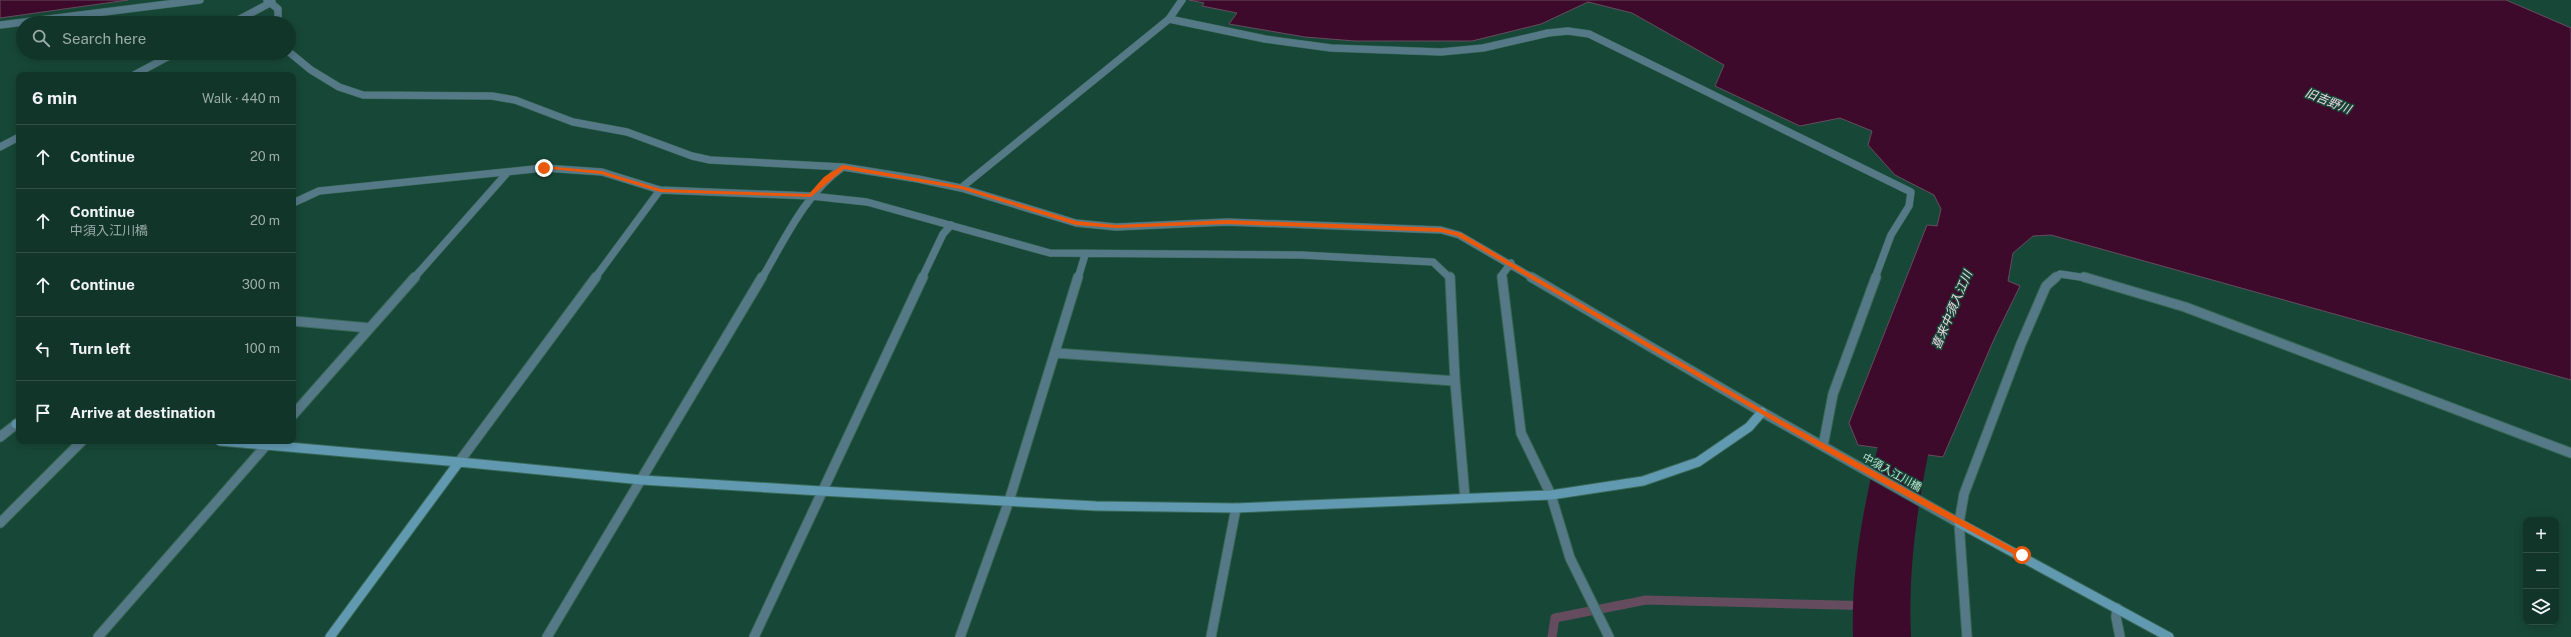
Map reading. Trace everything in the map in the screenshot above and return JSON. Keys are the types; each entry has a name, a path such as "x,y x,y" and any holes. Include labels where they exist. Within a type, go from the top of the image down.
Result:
{"street":[{"path":"61,16 200,0"},
{"path":"244,16 269,1 277,5 280,13 279,16"},
{"path":"962,188 1168,19 1180,2"},
{"path":"1168,19 1265,39 1338,49 1441,52 1483,48 1548,33 1568,31 1589,34 1911,192 1909,206 1891,235 1833,394 1823,446"},
{"path":"0,25 16,23"},
{"name":"中須入江川橋","path":"296,58 311,70 339,87 363,95 492,96 515,100 573,122 627,132 692,156 710,160 843,167 962,188 1076,223 1116,227 1227,222 1441,230 1459,235 1511,263 1762,412 1959,523"},
{"path":"140,72 163,60"},
{"path":"0,147 16,139"},
{"path":"547,637 811,196 826,179 843,167"},
{"path":"296,202 319,191 507,173 544,168 602,172 660,190 811,196 867,202 1050,253 1085,255 1300,255 1433,262 1450,278 1455,381 1465,498"},
{"path":"296,412 507,173"},
{"path":"330,637 660,190"},
{"path":"754,637 821,491 943,234 951,225"},
{"path":"960,637 1009,501 1085,255"},
{"path":"1511,263 1502,275 1521,433 1551,495 1576,573 1609,637"},
{"path":"1967,637 1959,523 1964,494 2021,344 2046,286 2060,274 2077,275 2185,307 2571,453"},
{"path":"296,321 370,328"},
{"path":"1055,353 1455,381"},
{"path":"279,444 642,480 1096,506 1236,508 1551,495 1643,481 1698,462 1749,427 1762,412"},
{"path":"0,437 16,425"},
{"path":"0,523 79,444"},
{"path":"98,637 268,444"},
{"path":"1211,637 1236,508"},
{"path":"1959,523 2169,637"},
{"path":"2117,608 2116,617 2120,637"}],"water":[{"path":"0,0 128,0 0,18"},
{"name":"旧吉野川","path":"1189,0 2506,0 2571,28 2571,380 2051,235 2033,236 2013,253 2008,281 2020,286 1995,337 1943,457 1858,445 1849,423 1927,225 1937,226 1941,209 1934,195 1895,175 1868,145 1872,131 1840,118 1800,126 1715,86 1724,65 1632,13 1588,2 1541,24 1472,41 1355,41 1305,37 1229,24 1237,13 1202,6 1204,3"}],"waterway":[{"name":"喜来中須入江川","path":"1882,637 1882,579 1885,549 1901,458 1913,401 1918,389"},
{"path":"1552,637 1555,618 1646,600 1879,606"}],"route":[{"path":"544,168 602,172 643,186 660,190 811,196 826,179 843,167 918,179 962,188 1076,223 1116,227 1227,222 1441,230 1459,235 1483,247 1835,454 1937,511 2022,555"}]}
